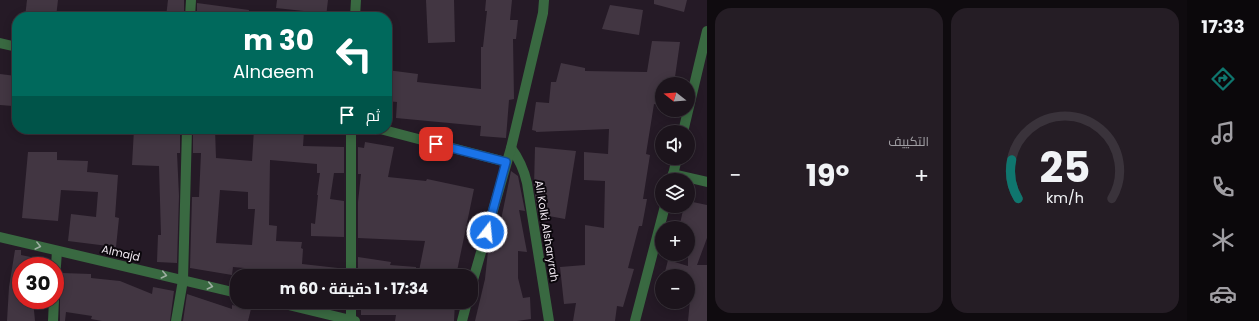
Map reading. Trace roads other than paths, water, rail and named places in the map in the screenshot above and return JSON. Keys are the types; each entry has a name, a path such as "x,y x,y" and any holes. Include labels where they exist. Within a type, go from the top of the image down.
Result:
{"street":[{"path":"190,12 191,0"},
{"path":"355,12 356,0"},
{"path":"476,269 511,148 543,13 544,0"},
{"path":"685,125 707,31"},
{"path":"0,43 12,46"},
{"path":"392,132 506,162"},
{"path":"176,321 183,280 187,134"},
{"path":"351,134 351,269"},
{"name":"Ali Kolki Alsharyrah","path":"511,148 519,158 524,168 549,321"},
{"path":"695,180 707,182"},
{"path":"635,321 663,213"},
{"name":"Almajd","path":"0,237 230,291"},
{"path":"57,250 57,257"},
{"path":"53,321 54,309"},
{"path":"304,309 353,321 352,309"},
{"path":"462,321 465,309"}]}
